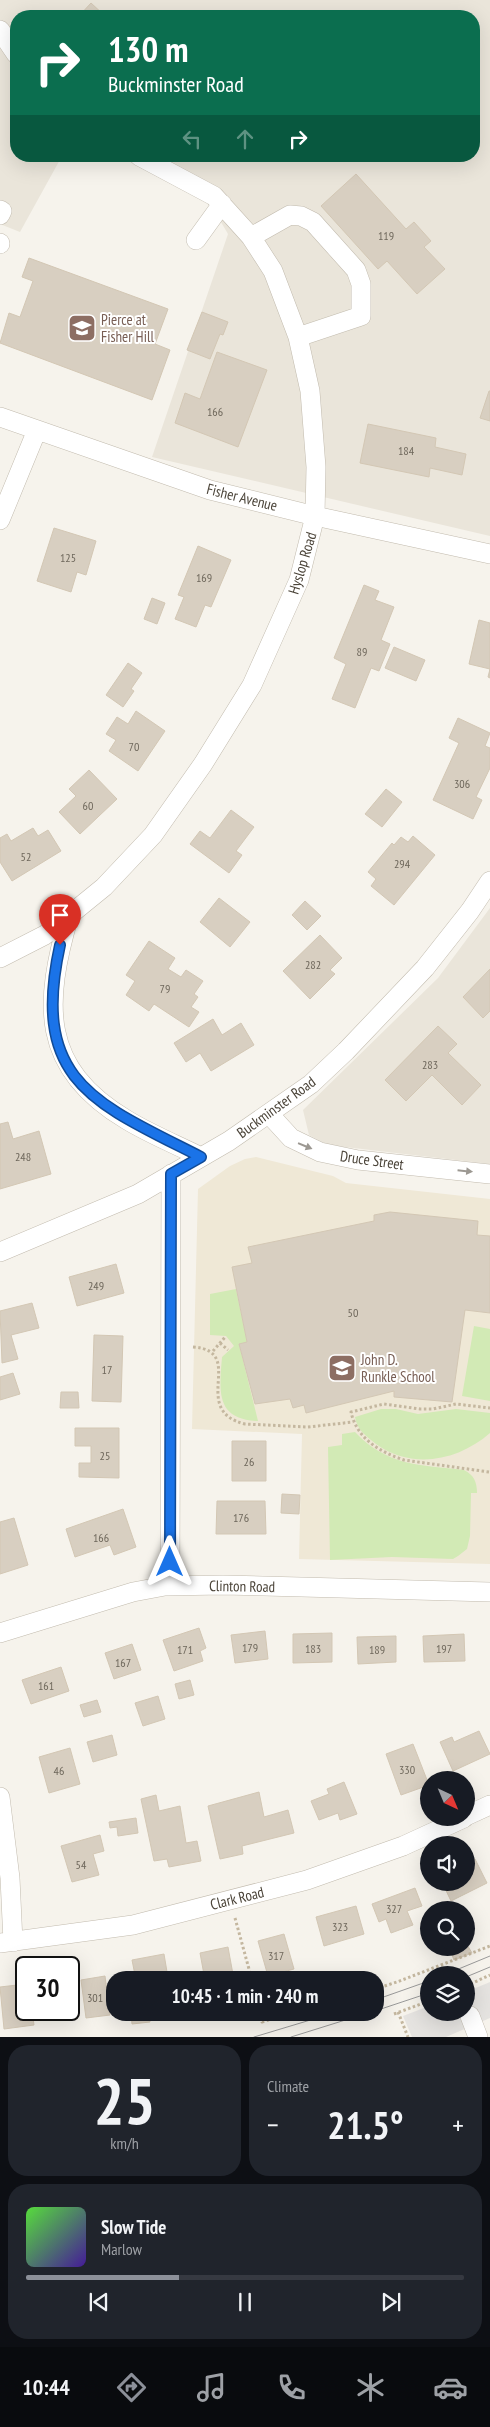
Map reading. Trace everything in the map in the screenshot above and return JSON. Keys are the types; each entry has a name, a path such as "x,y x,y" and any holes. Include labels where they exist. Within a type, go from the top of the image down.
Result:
{"street":[{"path":"0,30 10,55"},
{"name":"Hyslop Road","path":"0,958 45,935 69,916 104,887 153,835 218,740 252,685 299,580 316,516 316,467 310,391 298,337 273,271 251,237 222,204 206,191 150,162"},
{"path":"196,240 222,204"},
{"path":"0,210 2,211 0,215"},
{"path":"251,237 290,215 301,216 313,222 356,270 361,284 361,316 298,337"},
{"name":"Fisher Avenue","path":"0,417 205,488 316,516 490,554"},
{"path":"0,520 37,430"},
{"name":"Buckminster Road","path":"0,1252 22,1245 138,1194 229,1141 311,1084 425,968 459,926 490,881"},
{"path":"69,916 54,974 52,992 56,1040 64,1059 76,1078 106,1107 134,1124 201,1157"},
{"name":"Druce Street","path":"269,1114 291,1138 320,1152 358,1160 490,1174"},
{"path":"170,1586 171,1174"},
{"name":"Clinton Road","path":"0,1633 134,1592 170,1586 490,1592"},
{"path":"0,1797 10,1878 6,1942"},
{"name":"Clark Road","path":"475,1812 490,1805"},
{"name":"Clark Road","path":"6,1942 133,1925 307,1880 403,1846 446,1826"},
{"path":"472,2021 478,2037"}],"path":[{"path":"212,1352 226,1336"},
{"path":"220,1343 228,1350"},
{"path":"193,1347 207,1348 218,1360 219,1405 235,1421 245,1424 308,1427 353,1422"},
{"path":"489,1472 401,1459 372,1445 359,1433 353,1422 351,1412 384,1404 420,1409 456,1404 490,1408"},
{"path":"235,1918 250,1971"},
{"path":"384,1986 405,1980 490,1946"},
{"path":"475,1982 490,1975"},
{"path":"394,2014 420,2004"},
{"path":"398,2012 408,2037"}],"shaded area":[{"path":"0,0 490,0 490,536 152,457 228,234 208,200 137,162 480,162 480,10 10,10 10,162 59,162 20,232 0,224"},
{"path":"490,908 490,1164 328,1145 309,1135 303,1110 438,978"},
{"name":"John D. Runkle School","path":"256,1157 333,1176 346,1183 490,1199 490,1564 299,1559 302,1434 192,1429 198,1189 230,1166 245,1159"},
{"path":"490,1982 490,2018 446,2037 412,2037 403,2016 420,2009 420,2021 475,2021 475,1988"}],"green space":[{"path":"236,1289 247,1342 239,1344 258,1421 234,1415 223,1402 220,1382 222,1357 234,1346 226,1336 210,1335 210,1294"},
{"path":"474,1326 490,1329 490,1401 462,1396"},
{"path":"381,1409 396,1409 418,1414 456,1409 490,1413 490,1433 477,1443 449,1456 434,1459 404,1457 376,1444 358,1426 355,1417"},
{"path":"355,1432 379,1452 392,1458 419,1465 464,1470 473,1477 476,1482 477,1493 471,1493 470,1536 467,1549 453,1559 392,1557 330,1560 328,1447 342,1445 342,1434"}],"building":[{"path":"91,3 99,10 85,10"},
{"path":"356,174 406,229 414,222 431,241 424,247 445,269 417,294 387,261 378,269 321,206"},
{"name":"Pierce at Fisher Hill","path":"29,258 168,309 155,344 170,350 152,400 0,343 9,313 20,317 33,281 22,277"},
{"path":"202,312 228,322 223,335 220,334 210,359 187,350"},
{"path":"217,352 267,370 238,447 175,423 185,393 200,399"},
{"path":"490,391 490,421 480,418"},
{"path":"368,424 436,438 435,447 466,454 462,475 430,468 429,477 360,463"},
{"path":"54,528 96,541 86,575 77,572 71,592 37,581"},
{"path":"198,546 231,560 211,607 205,605 196,627 175,619 184,597 178,595"},
{"path":"364,585 379,591 375,600 394,607 381,640 390,644 379,671 371,668 355,708 332,699 346,664 334,658"},
{"path":"152,598 165,603 157,624 144,619"},
{"path":"479,620 490,623 490,669 469,664"},
{"path":"394,647 425,660 416,681 385,668"},
{"path":"128,663 142,673 131,689 134,691 123,707 106,695"},
{"path":"136,711 165,731 138,771 109,751 116,740 106,734 117,717 128,724"},
{"path":"458,718 490,733 485,746 490,748 490,768 476,797 482,800 473,819 433,800 459,743 449,738"},
{"path":"89,770 117,799 80,834 59,812 76,796 69,789"},
{"path":"386,789 402,802 382,827 365,814"},
{"path":"231,810 254,827 236,851 242,855 229,873 190,844 200,831 210,838"},
{"path":"33,828 38,836 48,830 61,851 12,881 0,862 0,838 7,834 11,841"},
{"path":"413,836 435,855 394,905 371,886 376,879 368,872 392,843 394,845 401,837 408,842"},
{"path":"219,898 250,922 230,947 200,922"},
{"path":"305,901 321,916 307,930 292,915"},
{"path":"320,935 342,958 330,970 335,974 310,999 283,971"},
{"path":"149,941 175,958 168,969 181,977 186,970 203,981 194,994 198,997 191,1007 199,1012 189,1027 154,1004 149,1011 126,995 135,981 126,975"},
{"path":"490,969 490,1011 483,1018 463,997"},
{"path":"213,1019 222,1035 241,1023 254,1045 211,1071 200,1053 186,1062 174,1043"},
{"path":"438,1026 457,1044 448,1053 481,1085 462,1105 432,1075 406,1101 385,1080"},
{"path":"8,1122 13,1139 39,1131 51,1174 0,1189 0,1124"},
{"name":"John D. Runkle School","path":"390,1212 478,1221 477,1235 490,1236 490,1313 465,1310 452,1402 394,1397 394,1391 306,1413 304,1405 293,1408 290,1399 255,1404 239,1344 247,1342 232,1267 252,1263 248,1247 374,1221 374,1215"},
{"path":"116,1264 124,1293 77,1306 69,1277"},
{"path":"32,1303 39,1328 11,1335 18,1359 2,1363 0,1311"},
{"path":"94,1335 123,1336 121,1402 92,1401"},
{"path":"13,1373 20,1394 0,1400 0,1377"},
{"path":"61,1392 78,1392 79,1408 60,1408"},
{"path":"75,1428 119,1428 119,1478 79,1477 79,1463 91,1463 91,1446 75,1446"},
{"path":"232,1441 266,1441 266,1481 232,1481"},
{"path":"282,1494 300,1495 299,1514 281,1513"},
{"path":"217,1501 265,1501 266,1534 216,1534"},
{"path":"123,1509 136,1547 114,1555 110,1545 75,1557 66,1529"},
{"path":"14,1518 28,1565 0,1574 0,1522"},
{"path":"199,1628 206,1648 200,1651 203,1661 174,1671 163,1640"},
{"path":"265,1631 268,1659 235,1663 231,1635"},
{"path":"332,1633 332,1662 293,1663 293,1634"},
{"path":"464,1634 465,1661 424,1662 423,1636"},
{"path":"396,1636 396,1662 358,1664 357,1637"},
{"path":"132,1644 141,1670 114,1679 105,1653"},
{"path":"61,1667 69,1691 31,1704 22,1680"},
{"path":"190,1680 194,1695 179,1699 175,1684"},
{"path":"158,1696 165,1719 143,1726 135,1703"},
{"path":"97,1700 101,1712 84,1717 80,1705"},
{"path":"479,1731 490,1754 453,1771 440,1742 452,1737 454,1742"},
{"path":"112,1735 117,1755 93,1762 87,1742"},
{"path":"413,1744 424,1771 420,1771 420,1788 401,1795 386,1754"},
{"path":"70,1748 80,1784 49,1793 39,1757"},
{"path":"344,1782 357,1814 340,1820 338,1813 319,1820 311,1801 329,1794 327,1789"},
{"path":"259,1792 264,1817 288,1810 294,1833 242,1846 243,1854 220,1859 208,1806"},
{"path":"156,1795 159,1811 180,1806 186,1843 197,1841 201,1861 169,1867 167,1859 154,1861 141,1799"},
{"path":"136,1818 138,1833 118,1836 117,1827 110,1828 109,1822"},
{"path":"100,1835 104,1851 93,1854 99,1875 72,1882 61,1846"},
{"path":"475,1859 487,1883 475,1889"},
{"path":"415,1888 420,1901 420,1907 407,1911 413,1925 391,1933 386,1919 379,1922 372,1904"},
{"path":"446,1891 471,1891 451,1901"},
{"path":"356,1906 364,1934 324,1946 316,1917"},
{"path":"284,1934 294,1969 267,1971 258,1941"},
{"path":"228,1947 232,1971 203,1971 200,1953"},
{"path":"164,1954 167,1971 134,1971 132,1960"},
{"path":"452,1956 464,1956 454,1960"},
{"path":"105,1976 106,2016 86,2018 81,1980"},
{"path":"15,1985 15,2021 33,2021 34,2025 4,2029 0,1987"},
{"path":"132,2021 150,2021 150,2022 132,2024"}],"tram line":[{"path":"466,1966 490,1956"},
{"path":"475,1973 490,1967"},
{"path":"384,1997 420,1984"},
{"path":"384,2008 420,1996"},
{"path":"254,2037 307,2021"},
{"path":"291,2037 342,2021"}],"place":[{"name":"Pierce at Fisher Hill","path":"82,328"},
{"name":"John D. Runkle School","path":"342,1368"}],"route":[{"path":"60,945 52,992 53,1020 56,1040 64,1059 76,1078 106,1107 134,1124 201,1157 171,1174 170,1562"}]}
